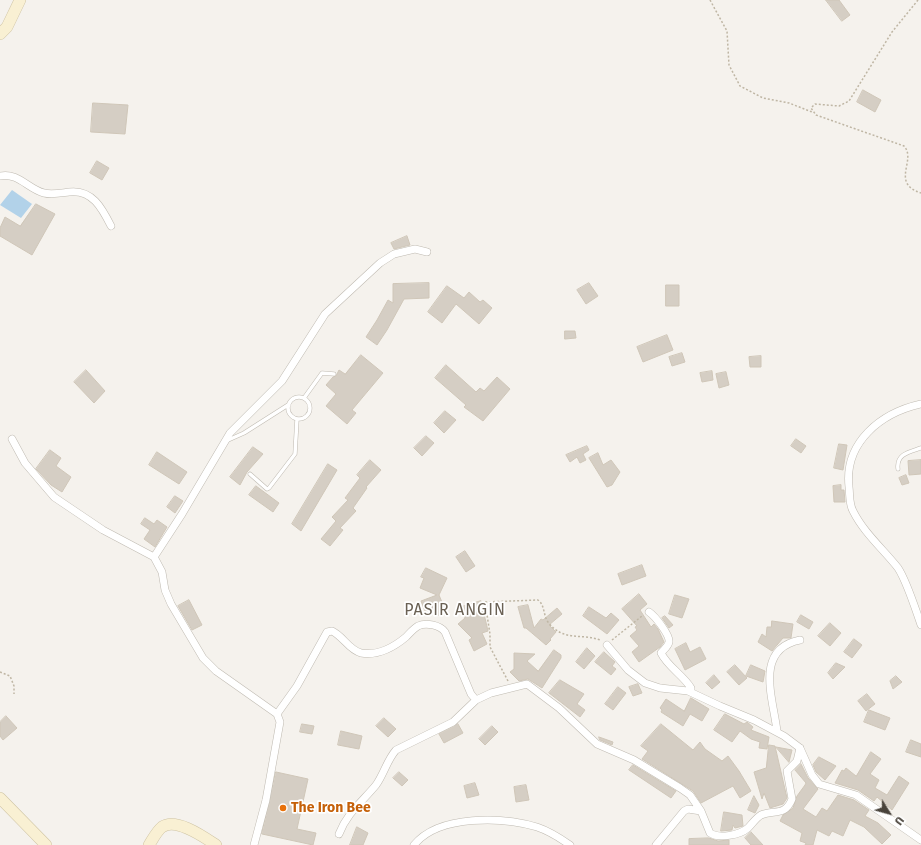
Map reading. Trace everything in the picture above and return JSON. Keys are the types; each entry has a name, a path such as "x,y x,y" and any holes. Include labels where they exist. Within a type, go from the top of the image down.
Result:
{"main road":[{"path":"0,34 7,27 20,0"},
{"path":"0,798 44,844"},
{"path":"149,845 162,828 171,824 179,825 216,845"}],"street":[{"path":"0,176 10,175 17,177 45,194 75,191 84,193 98,203 111,226"},
{"path":"154,557 236,425 260,404 282,381 325,314 380,263 394,254 415,249 427,252"},
{"path":"921,404 904,408 888,415 861,438 852,454 848,484 850,504 853,512 899,571 921,625"},
{"path":"12,439 25,463 54,497 103,530 154,557 162,572 165,590 171,604 203,658 216,671 277,714 280,722 266,800 254,845"},
{"path":"649,612 669,638 668,645 661,653 664,659 687,682 691,688 691,692"},
{"path":"277,714 298,686 323,636 329,631 338,635 356,651 369,653 392,647 419,626 428,625 440,627 446,632 471,694 476,700"},
{"path":"777,731 770,676 771,662 782,648 800,640"},
{"path":"607,645 628,670 645,683 660,688 691,692 777,731 800,748 812,775 819,784 856,795 921,840"},
{"path":"339,834 351,812 376,785 390,758 396,750 453,722 476,700 511,687 527,684 559,708 597,744 634,760 690,795 701,811 710,833 720,836 744,831 761,815 776,813 784,809 792,799 787,771 796,761 800,748"},
{"path":"656,845 684,811 688,809 701,811"},
{"path":"414,845 425,835 440,827 456,822 485,820 538,827 570,845"}],"lane":[{"path":"304,398 322,373 334,374"},
{"path":"225,442 244,432 288,404 296,397 304,398 309,403 309,411 305,417 297,419 291,415 288,404"},
{"path":"250,474 267,489 270,488 295,454 297,419"},
{"path":"898,469 898,462 902,455 921,448"}],"path":[{"path":"710,0 727,31 729,65 740,86 763,98 789,103 904,146 908,151 906,181 909,187 921,193"},
{"path":"814,113 811,108 813,104 839,106 852,98 892,32 918,0"},
{"path":"511,687 490,647 490,634 485,602 538,600 542,606 545,618 550,624 568,636 594,638 607,645 618,634 649,612"},
{"path":"0,672 10,676 14,686 14,694"}],"water":[{"path":"12,190 32,204 21,218 0,205"}],"building":[{"path":"826,0 839,0 850,15 842,21"},
{"path":"863,90 881,100 875,112 857,102"},
{"path":"93,103 128,105 125,134 91,132"},
{"path":"97,161 109,168 102,180 90,173"},
{"path":"36,204 55,214 32,255 0,236 0,228 5,217 20,226"},
{"path":"407,236 410,245 394,249 391,243"},
{"path":"429,283 429,298 404,299 377,345 366,337 388,300 393,303 393,284"},
{"path":"589,283 598,296 586,304 577,290"},
{"path":"666,285 679,285 679,306 666,306"},
{"path":"447,286 464,298 469,292 480,302 483,300 492,308 479,324 456,304 442,323 428,312"},
{"path":"565,331 575,331 576,338 565,339"},
{"path":"667,335 673,350 643,362 637,347"},
{"path":"682,353 685,362 672,366 669,357"},
{"path":"361,355 383,373 352,410 356,413 347,424 326,406 336,394 326,385 333,377 336,376 339,370 345,374"},
{"path":"761,356 761,367 750,367 749,357"},
{"path":"446,365 476,392 480,388 484,391 497,377 510,389 483,421 464,407 466,405 435,378"},
{"path":"86,370 105,391 94,403 74,382"},
{"path":"712,371 713,380 702,382 700,373"},
{"path":"726,372 729,385 719,388 716,374"},
{"path":"445,411 456,420 444,433 434,423"},
{"path":"426,436 434,443 422,456 414,448"},
{"path":"796,439 806,446 801,453 791,446"},
{"path":"839,444 847,445 843,470 834,468"},
{"path":"587,446 589,450 583,454 586,460 580,463 577,457 570,462 566,455"},
{"path":"253,447 263,454 247,472 240,485 230,477"},
{"path":"50,450 61,458 56,466 71,477 62,492 51,485 36,469"},
{"path":"157,452 187,472 179,484 149,465"},
{"path":"598,453 603,465 611,460 620,472 612,485 607,487 589,458"},
{"path":"370,460 381,470 366,487 367,488 353,508 356,511 340,528 343,530 330,546 321,539 336,521 332,517 348,500 345,498 360,478 357,475"},
{"path":"921,460 921,474 909,475 908,461"},
{"path":"328,464 337,470 301,531 292,524"},
{"path":"906,475 909,483 902,485 899,478"},
{"path":"841,485 841,490 844,490 845,502 834,502 833,486"},
{"path":"256,486 279,503 273,512 249,495"},
{"path":"175,496 183,501 175,513 167,507"},
{"path":"145,518 154,524 157,520 167,527 155,547 144,539 150,530 141,524"},
{"path":"465,551 475,566 466,572 456,557"},
{"path":"642,565 646,576 622,585 618,574"},
{"path":"426,568 447,578 439,595 446,612 436,616 433,608 425,611 421,601 437,595 420,588 424,578 421,577"},
{"path":"639,594 647,604 640,610 651,627 654,624 658,629 664,642 660,647 639,662 632,652 639,646 630,636 637,630 635,627 637,626 622,609"},
{"path":"675,595 689,599 682,618 669,614"},
{"path":"189,600 202,625 192,630 178,606"},
{"path":"481,601 488,631 482,633 487,644 474,651 469,640 472,638 458,624 465,618 462,607"},
{"path":"528,605 534,628 541,619 543,620 557,608 562,614 549,625 556,632 546,645 526,628 524,628 518,607"},
{"path":"589,607 606,618 611,613 619,620 607,634 583,616"},
{"path":"801,615 813,622 809,629 797,622"},
{"path":"665,616 673,625 669,628 662,618"},
{"path":"772,621 793,624 791,638 783,638 772,651 758,642 762,634 766,637 767,627 771,627"},
{"path":"830,623 841,633 830,646 818,636"},
{"path":"854,639 862,645 852,658 844,652"},
{"path":"686,643 690,652 700,647 706,659 685,670 675,649"},
{"path":"587,648 595,656 584,669 576,662"},
{"path":"554,650 561,655 561,658 542,688 528,679 519,681 510,672 514,669 514,653 535,654 527,661 538,671"},
{"path":"604,652 615,662 612,666 616,669 611,675 595,662"},
{"path":"836,663 845,667 833,679 828,673"},
{"path":"735,665 747,678 739,685 727,672"},
{"path":"751,665 765,671 763,682 746,676"},
{"path":"714,675 720,682 712,689 706,683"},
{"path":"896,676 902,682 893,689 890,681"},
{"path":"560,680 584,694 577,704 585,710 580,717 549,693"},
{"path":"638,684 642,693 633,696 629,687"},
{"path":"618,687 626,693 613,710 605,704"},
{"path":"867,694 875,704 866,711 858,701"},
{"path":"691,698 709,709 702,721 690,714 683,726 661,712 662,710 660,708 666,699 684,711"},
{"path":"869,710 890,718 885,730 864,722"},
{"path":"725,714 744,724 747,722 753,727 751,730 769,737 767,749 759,748 760,742 751,739 740,731 732,742 714,730"},
{"path":"6,716 17,728 3,740 0,736 0,722"},
{"path":"384,718 396,729 388,737 376,726"},
{"path":"302,724 314,726 312,734 300,732"},
{"path":"458,724 463,733 444,743 439,734"},
{"path":"661,724 693,750 700,742 705,749 722,761 728,756 751,791 740,798 733,786 701,803 693,791 642,759 648,751 641,746"},
{"path":"492,726 498,732 485,745 479,739"},
{"path":"341,731 362,736 359,749 338,745"},
{"path":"599,737 613,742 612,745 600,740"},
{"path":"911,740 921,744 921,757 906,752"},
{"path":"769,745 775,746 787,798 783,804 770,808 764,793 762,799 754,772 766,768"},
{"path":"776,747 792,750 789,762"},
{"path":"871,752 881,759 870,774 879,780 875,788 887,795 899,776 909,783 892,810 877,797 874,801 858,790 835,783 842,770 844,771 846,768 856,776"},
{"path":"819,757 836,766 825,780 816,772 813,765"},
{"path":"801,764 808,778 818,789 803,809 816,817 822,808 827,811 838,795 854,800 869,810 865,816 878,823 891,835 882,844 864,827 850,820 843,836 832,831 829,836 817,830 813,845 805,845 806,843 800,841 802,833 780,821 783,815 793,808 797,796 806,783 795,770"},
{"path":"633,765 676,791 671,798 629,770"},
{"name":"The Iron Bee","path":"276,772 308,779 297,829 316,833 313,845 262,834"},
{"path":"399,772 408,780 402,786 393,778"},
{"path":"475,783 479,795 467,798 464,786"},
{"path":"526,785 529,800 516,802 514,787"},
{"path":"754,796 759,805 755,813 748,810"},
{"path":"724,812 742,815 743,826 735,828 733,825 732,830 721,831"},
{"path":"357,827 368,833 363,845 350,845"},
{"path":"751,832 763,845 751,845 745,838"},
{"path":"709,838 718,841 729,840 729,845 689,845 689,839"}],"place":[{"name":"The Iron Bee","path":"283,808"}],"district":[{"name":"PASIR ANGIN","path":"455,611"}]}
